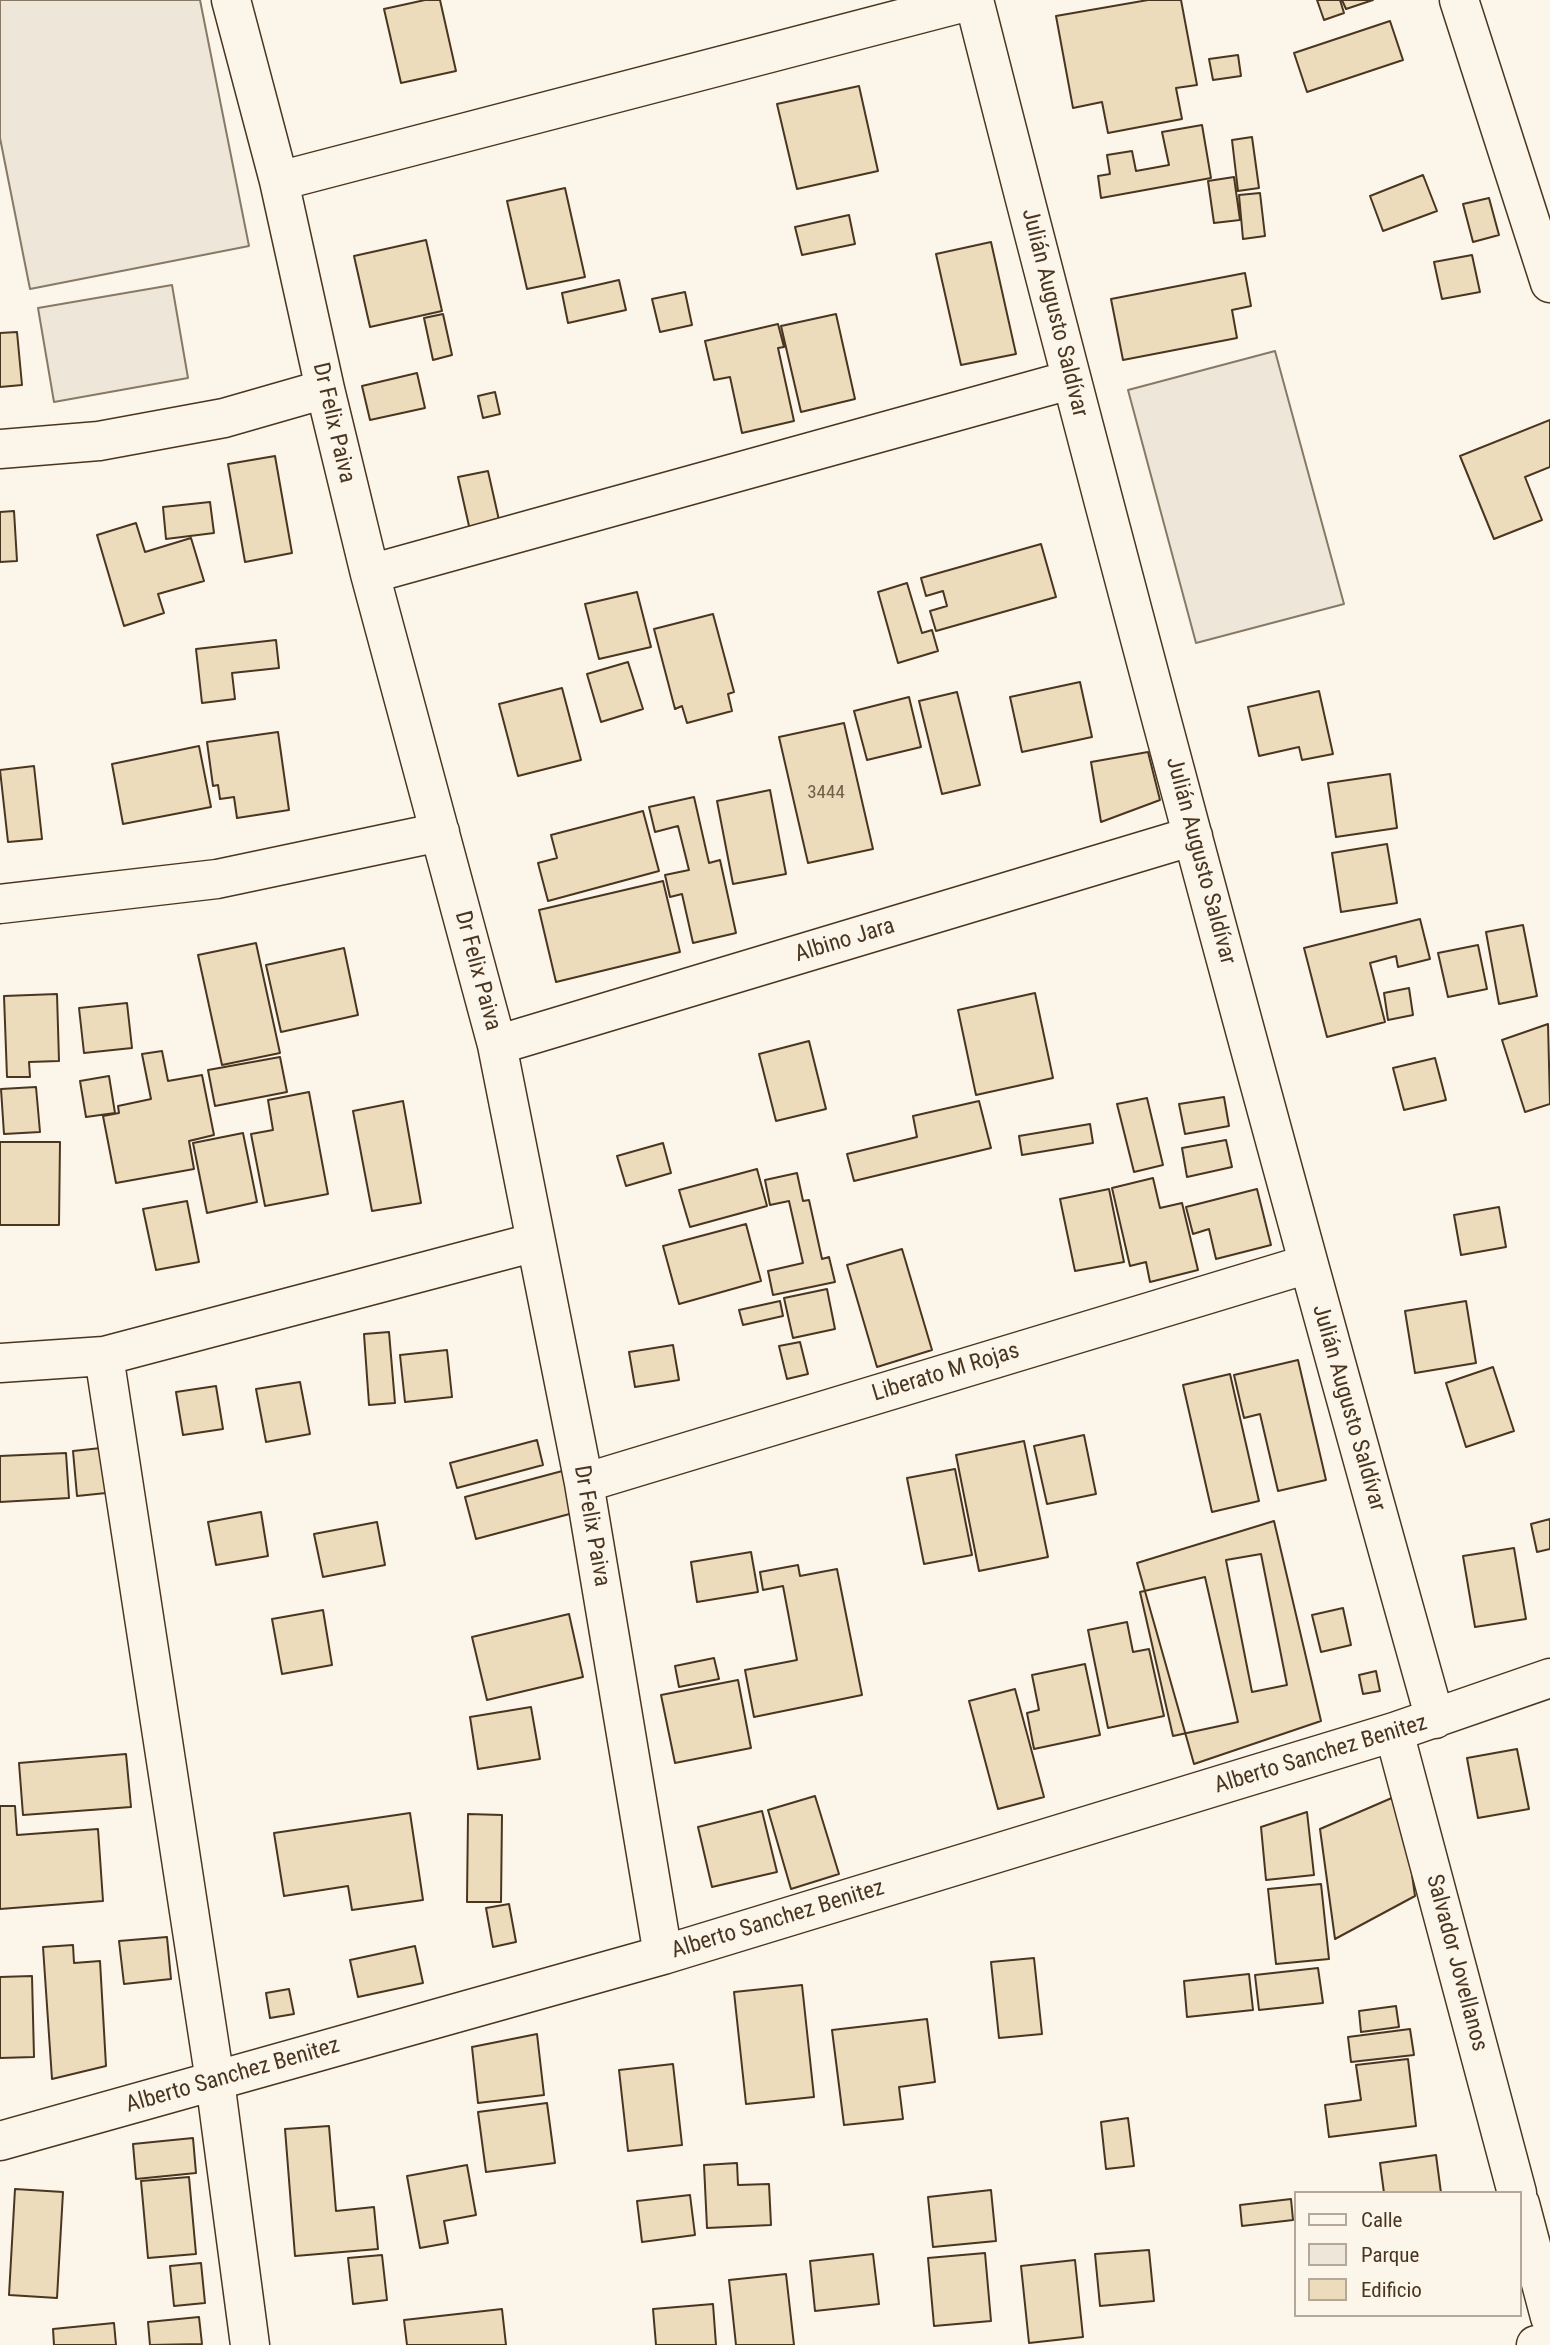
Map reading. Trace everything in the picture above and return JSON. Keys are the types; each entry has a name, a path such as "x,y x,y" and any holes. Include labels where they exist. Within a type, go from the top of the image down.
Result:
{"street":[{"name":"Dr Felix Paiva","path":"231,0 279,181 370,575 497,1045 584,1483 663,1955"},
{"path":"279,181 974,0"},
{"name":"Julián Augusto Saldívar","path":"974,0 1070,380 1308,1264 1435,1719"},
{"path":"1459,0 1550,283"},
{"path":"370,575 1070,380"},
{"path":"0,449 99,441 224,418 325,389"},
{"path":"0,904 217,879 440,832"},
{"name":"Albino Jara","path":"497,1045 1193,836"},
{"path":"0,1363 104,1356 536,1242"},
{"name":"Liberato M Rojas","path":"584,1483 1308,1264"},
{"path":"104,1356 215,2081 250,2345"},
{"name":"Alberto Sanchez Benitez","path":"0,2141 663,1955 1394,1732 1550,1678"},
{"name":"Salvador Jovellanos","path":"1394,1732 1516,2191"},
{"path":"1522,2212 1550,2317"},
{"path":"1536,2345 1550,2343"}],"green space":[{"path":"0,0 200,0 249,246 30,289 0,138"},
{"path":"172,285 188,378 54,402 38,308"},
{"path":"1275,351 1344,604 1196,643 1128,390"}],"building":[{"path":"425,0 440,0 456,71 401,83 384,9"},
{"path":"1148,0 1181,0 1197,85 1176,88 1182,119 1108,133 1102,102 1073,108 1056,16"},
{"path":"1317,0 1340,0 1344,13 1324,20"},
{"path":"1342,0 1373,0 1346,9"},
{"path":"1390,21 1403,60 1307,92 1294,53"},
{"path":"1238,55 1241,76 1213,80 1209,59"},
{"path":"859,86 878,171 797,189 777,104"},
{"path":"1202,125 1211,178 1101,198 1098,176 1110,174 1107,155 1132,151 1136,171 1169,165 1162,132"},
{"path":"1252,137 1259,188 1238,191 1232,140"},
{"path":"1423,175 1437,211 1383,231 1370,196"},
{"path":"1234,177 1240,220 1214,223 1208,181"},
{"path":"565,188 585,277 527,289 507,201"},
{"path":"1260,193 1265,236 1243,239 1239,195"},
{"path":"1489,198 1499,235 1473,242 1463,204"},
{"path":"849,215 855,244 802,255 795,227"},
{"path":"426,240 442,311 370,327 354,256"},
{"path":"991,242 1016,354 961,365 936,254"},
{"path":"1472,255 1480,292 1442,299 1434,262"},
{"path":"1245,273 1251,306 1232,310 1237,338 1123,360 1111,299"},
{"path":"619,280 626,310 568,323 562,293"},
{"path":"685,292 692,325 660,332 652,299"},
{"path":"443,314 452,355 433,360 424,318"},
{"path":"836,314 855,399 801,412 781,326"},
{"path":"778,324 784,347 778,348 794,421 742,433 730,377 714,380 705,341"},
{"path":"17,332 22,385 0,387 0,333"},
{"path":"417,373 425,408 370,420 362,386"},
{"path":"495,392 500,414 483,418 478,396"},
{"path":"1550,420 1550,467 1525,477 1542,520 1494,539 1460,456"},
{"path":"275,456 292,553 245,562 228,464"},
{"path":"488,471 501,529 471,535 458,477"},
{"path":"210,502 214,533 166,539 163,507"},
{"path":"14,511 17,561 0,562 0,512"},
{"path":"136,523 145,552 191,538 204,581 158,594 164,613 124,626 97,535"},
{"path":"1041,544 1056,597 936,631 930,611 947,606 943,591 926,596 921,578"},
{"path":"907,583 922,633 932,630 938,651 898,663 878,592"},
{"path":"637,592 651,647 599,659 585,604"},
{"path":"713,614 734,692 728,694 732,711 687,723 682,706 675,709 654,629"},
{"path":"276,640 279,668 232,673 235,699 202,703 196,649"},
{"path":"628,662 643,709 601,722 587,674"},
{"path":"1080,682 1092,737 1022,752 1010,697"},
{"path":"562,688 581,760 518,776 499,704"},
{"path":"1319,691 1333,754 1302,760 1299,747 1259,756 1248,707"},
{"path":"957,692 980,785 942,794 919,701"},
{"path":"909,697 921,747 867,760 854,711"},
{"path":"844,723 873,849 808,863 779,737"},
{"path":"278,732 289,810 237,818 234,797 220,799 218,785 213,786 207,742"},
{"path":"199,746 211,807 123,824 112,764"},
{"path":"1148,752 1160,800 1101,822 1091,762"},
{"path":"34,766 42,839 8,842 0,770"},
{"path":"1390,774 1397,828 1336,837 1328,783"},
{"path":"770,790 786,874 733,884 717,801"},
{"path":"694,797 709,863 720,860 736,933 693,943 682,894 670,897 665,875 689,870 678,826 655,832 649,807"},
{"path":"643,811 659,871 548,901 538,863 557,858 551,835"},
{"path":"1387,844 1397,903 1341,912 1332,853"},
{"path":"663,881 680,952 556,982 539,910"},
{"path":"1420,919 1430,959 1398,967 1396,956 1370,963 1385,1022 1327,1037 1304,948"},
{"path":"1523,925 1537,996 1499,1004 1486,932"},
{"path":"256,943 280,1053 222,1065 198,955"},
{"path":"1478,945 1487,989 1448,997 1438,953"},
{"path":"344,948 358,1015 281,1032 266,965"},
{"path":"1409,988 1413,1015 1388,1020 1384,993"},
{"path":"1035,993 1053,1078 976,1095 958,1010"},
{"path":"57,994 59,1061 29,1062 30,1077 7,1077 4,996"},
{"path":"127,1003 132,1048 84,1053 79,1008"},
{"path":"1548,1024 1550,1104 1525,1112 1502,1040"},
{"path":"809,1041 826,1109 776,1121 759,1054"},
{"path":"162,1051 168,1081 202,1075 214,1135 189,1141 194,1169 116,1183 103,1116 119,1113 118,1106 151,1099 142,1054"},
{"path":"280,1057 287,1092 215,1106 208,1070"},
{"path":"1435,1058 1446,1100 1404,1110 1393,1068"},
{"path":"109,1076 115,1113 86,1117 80,1081"},
{"path":"36,1087 40,1132 4,1134 1,1089"},
{"path":"309,1092 328,1194 265,1206 251,1134 273,1130 268,1100"},
{"path":"1224,1097 1229,1126 1185,1134 1179,1104"},
{"path":"1147,1098 1163,1165 1134,1172 1117,1104"},
{"path":"403,1101 421,1203 372,1211 353,1111"},
{"path":"979,1101 991,1148 854,1181 847,1154 917,1137 913,1116"},
{"path":"1090,1124 1093,1143 1022,1155 1019,1136"},
{"path":"243,1133 257,1202 207,1213 193,1143"},
{"path":"1226,1140 1232,1167 1187,1177 1182,1148"},
{"path":"0,1142 60,1142 59,1225 0,1225"},
{"path":"663,1143 671,1173 626,1186 617,1156"},
{"path":"757,1169 767,1206 690,1227 679,1190"},
{"path":"797,1173 803,1201 809,1200 822,1259 829,1257 835,1282 773,1295 768,1271 803,1263 789,1201 770,1205 765,1180"},
{"path":"1153,1178 1160,1208 1182,1203 1198,1270 1150,1282 1146,1262 1130,1266 1112,1188"},
{"path":"1109,1189 1124,1262 1075,1271 1060,1199"},
{"path":"1257,1189 1271,1245 1216,1259 1209,1229 1193,1234 1186,1207"},
{"path":"187,1201 199,1262 156,1270 143,1209"},
{"path":"1499,1207 1506,1247 1461,1255 1454,1215"},
{"path":"746,1224 761,1281 679,1304 663,1246"},
{"path":"902,1249 932,1350 877,1367 847,1265"},
{"path":"827,1289 835,1329 793,1338 784,1298"},
{"path":"780,1301 783,1316 743,1325 739,1310"},
{"path":"1466,1301 1476,1363 1415,1373 1405,1311"},
{"path":"389,1332 395,1403 369,1405 364,1334"},
{"path":"800,1342 808,1374 787,1379 779,1346"},
{"path":"673,1345 679,1380 635,1387 629,1352"},
{"path":"447,1350 452,1397 405,1402 400,1355"},
{"path":"1298,1360 1326,1480 1278,1491 1260,1414 1244,1418 1234,1375"},
{"path":"1493,1367 1514,1431 1466,1447 1446,1383"},
{"path":"1230,1374 1259,1501 1212,1512 1183,1385"},
{"path":"300,1382 310,1434 266,1442 256,1389"},
{"path":"216,1386 223,1429 183,1435 176,1392"},
{"path":"1084,1435 1096,1494 1047,1504 1034,1446"},
{"path":"537,1440 543,1465 457,1488 450,1463"},
{"path":"1024,1441 1048,1557 979,1571 956,1455"},
{"path":"101,1448 106,1493 77,1496 73,1451"},
{"path":"66,1453 69,1498 0,1502 0,1456"},
{"path":"955,1469 972,1555 924,1564 907,1478"},
{"path":"566,1470 577,1512 476,1539 465,1497"},
{"path":"261,1512 268,1556 216,1565 208,1522"},
{"path":"1550,1519 1550,1549 1537,1552 1531,1524"},
{"path":"1274,1521 1321,1721 1194,1764 1137,1563"},
{"path":"377,1522 385,1565 323,1577 314,1534"},
{"path":"1514,1548 1526,1619 1475,1627 1463,1556"},
{"path":"751,1552 758,1592 697,1602 691,1562"},
{"path":"1261,1554 1287,1685 1252,1692 1226,1560"},
{"path":"798,1565 800,1576 837,1569 862,1695 754,1717 745,1670 797,1660 783,1586 763,1590 760,1572"},
{"path":"1205,1577 1238,1722 1173,1736 1140,1592"},
{"path":"1343,1608 1351,1645 1321,1652 1312,1615"},
{"path":"323,1610 332,1665 282,1674 272,1619"},
{"path":"569,1614 583,1677 487,1700 472,1637"},
{"path":"1127,1622 1133,1652 1149,1649 1164,1716 1108,1728 1088,1630"},
{"path":"714,1658 719,1679 679,1687 675,1666"},
{"path":"1085,1664 1100,1735 1034,1749 1027,1713 1039,1710 1032,1675"},
{"path":"1376,1671 1380,1691 1363,1694 1359,1675"},
{"path":"738,1680 751,1748 675,1763 661,1695"},
{"path":"1015,1689 1044,1797 998,1809 969,1701"},
{"path":"531,1707 540,1759 478,1769 470,1717"},
{"path":"1517,1749 1529,1809 1478,1818 1467,1758"},
{"path":"126,1754 131,1807 23,1815 19,1763"},
{"path":"1401,1794 1415,1896 1335,1939 1320,1829"},
{"path":"815,1796 839,1874 791,1889 768,1810"},
{"path":"0,1806 15,1806 17,1835 98,1829 103,1901 0,1909"},
{"path":"762,1811 777,1872 712,1887 698,1827"},
{"path":"1307,1812 1314,1875 1266,1880 1261,1827"},
{"path":"410,1813 423,1900 352,1910 348,1886 284,1896 274,1833"},
{"path":"468,1814 502,1815 501,1902 467,1902"},
{"path":"1321,1884 1329,1959 1276,1964 1268,1889"},
{"path":"509,1904 516,1942 493,1947 486,1908"},
{"path":"167,1937 171,1979 124,1984 119,1941"},
{"path":"73,1945 74,1963 100,1961 106,2066 52,2079 43,1947"},
{"path":"415,1946 423,1983 358,1997 350,1960"},
{"path":"1034,1958 1042,2034 999,2038 991,1962"},
{"path":"1318,1968 1323,2003 1259,2010 1255,1975"},
{"path":"1249,1974 1253,2010 1187,2017 1184,1981"},
{"path":"32,1976 34,2057 0,2058 0,1977"},
{"path":"802,1985 814,2097 746,2104 734,1992"},
{"path":"289,1989 294,2014 270,2018 266,1993"},
{"path":"1396,2006 1399,2027 1361,2032 1359,2011"},
{"path":"927,2019 935,2082 899,2087 903,2119 844,2125 832,2030"},
{"path":"1410,2029 1414,2055 1351,2062 1348,2037"},
{"path":"537,2034 544,2095 478,2103 472,2047"},
{"path":"1408,2059 1416,2126 1329,2137 1325,2105 1361,2100 1356,2065"},
{"path":"673,2064 682,2145 628,2151 619,2070"},
{"path":"547,2103 555,2163 486,2172 478,2112"},
{"path":"1128,2118 1134,2166 1106,2169 1101,2122"},
{"path":"329,2126 336,2211 374,2207 378,2249 295,2256 285,2129"},
{"path":"193,2138 196,2173 136,2179 133,2144"},
{"path":"1436,2155 1441,2191 1384,2191 1380,2163"},
{"path":"737,2163 738,2185 769,2184 771,2225 707,2228 704,2165"},
{"path":"467,2165 476,2215 444,2221 448,2243 420,2248 407,2176"},
{"path":"189,2177 196,2254 148,2258 141,2181"},
{"path":"15,2189 63,2192 57,2298 9,2295"},
{"path":"991,2190 996,2241 933,2247 928,2197"},
{"path":"690,2195 695,2235 642,2242 637,2201"},
{"path":"1291,2199 1293,2220 1242,2226 1240,2205"},
{"path":"1149,2250 1154,2301 1100,2306 1095,2254"},
{"path":"985,2253 991,2321 934,2326 928,2258"},
{"path":"873,2254 879,2304 815,2311 810,2261"},
{"path":"382,2255 387,2300 353,2304 348,2258"},
{"path":"1075,2260 1083,2337 1029,2343 1021,2266"},
{"path":"201,2263 205,2303 174,2306 170,2266"},
{"path":"786,2274 794,2345 736,2345 729,2280"},
{"path":"713,2304 716,2345 656,2345 653,2309"},
{"path":"502,2309 506,2345 407,2345 404,2320"},
{"path":"199,2317 202,2344 150,2345 148,2322"},
{"path":"114,2323 116,2345 54,2345 53,2329"}]}
